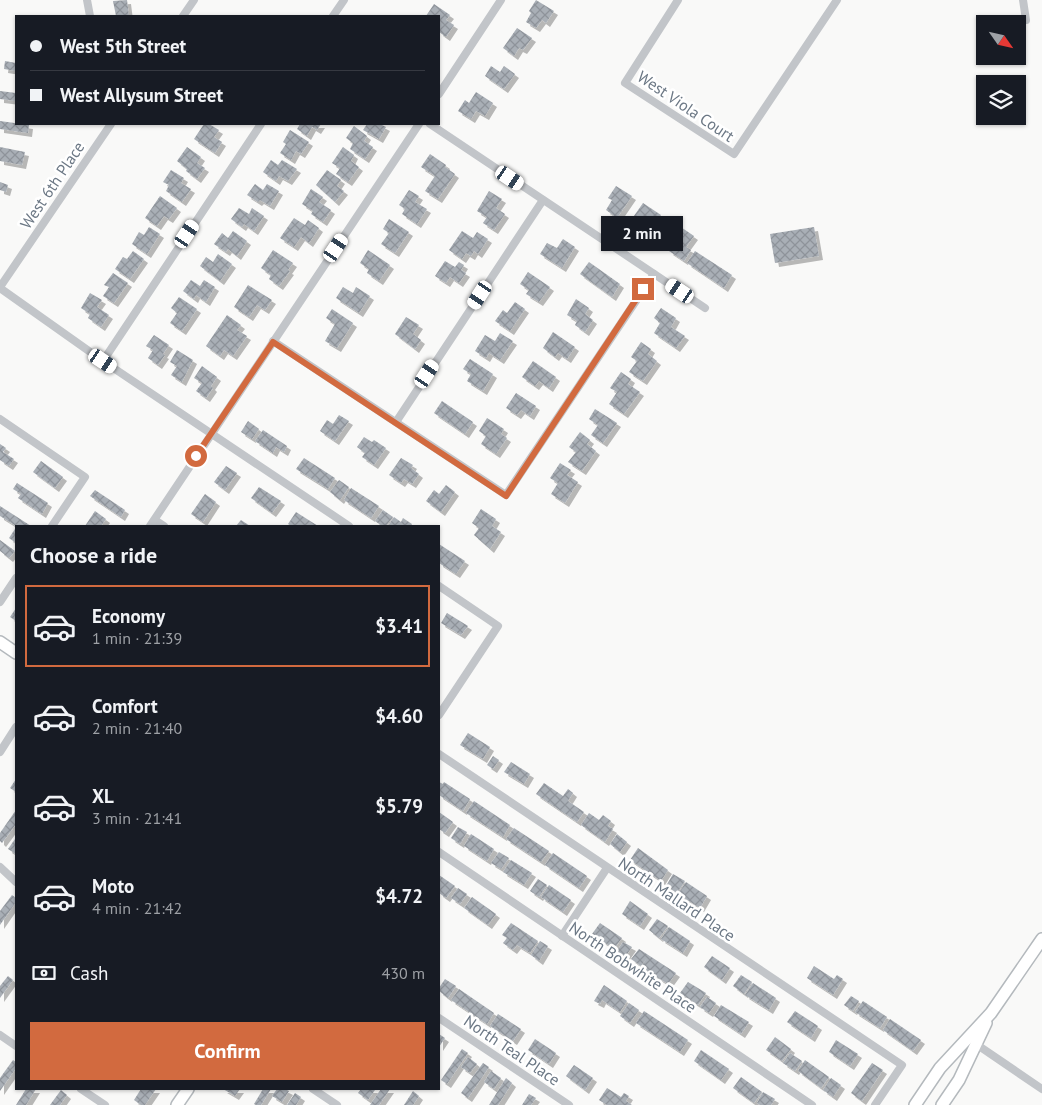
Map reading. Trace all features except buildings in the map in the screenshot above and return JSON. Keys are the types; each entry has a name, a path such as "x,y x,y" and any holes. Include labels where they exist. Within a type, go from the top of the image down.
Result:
{"street":[{"path":"87,0 90,15"},
{"path":"185,15 194,0"},
{"path":"335,15 344,0"},
{"path":"440,92 501,0"},
{"name":"West Viola Court","path":"678,0 625,82 734,154 836,0"},
{"path":"1023,0 1025,15"},
{"name":"West 6th Place","path":"110,125 0,287 103,361 348,525"},
{"path":"103,361 260,125"},
{"path":"153,523 418,125"},
{"path":"431,125 705,308"},
{"path":"396,422 543,200"},
{"path":"273,342 506,496 654,274"},
{"path":"0,419 85,477 53,525"},
{"path":"0,602 15,580"},
{"path":"440,587 498,626 440,713"},
{"path":"0,642 15,652"},
{"path":"0,752 15,732"},
{"name":"North Mallard Place","path":"440,755 902,1065 875,1105"},
{"name":"North Bobwhite Place","path":"440,853 812,1105"},
{"path":"0,867 15,881"},
{"path":"562,936 607,868"},
{"path":"915,1105 940,1068 972,1041 1042,939"},
{"name":"North Teal Place","path":"440,1019 569,1105"},
{"path":"0,1034 15,1045"},
{"path":"972,1041 1042,1089"},
{"path":"942,1105 959,1080 972,1041"},
{"path":"82,1090 105,1105"},
{"path":"177,1105 187,1090"},
{"path":"314,1090 337,1105"}],"route":[{"path":"196,456 273,342 506,496 643,289"}]}
